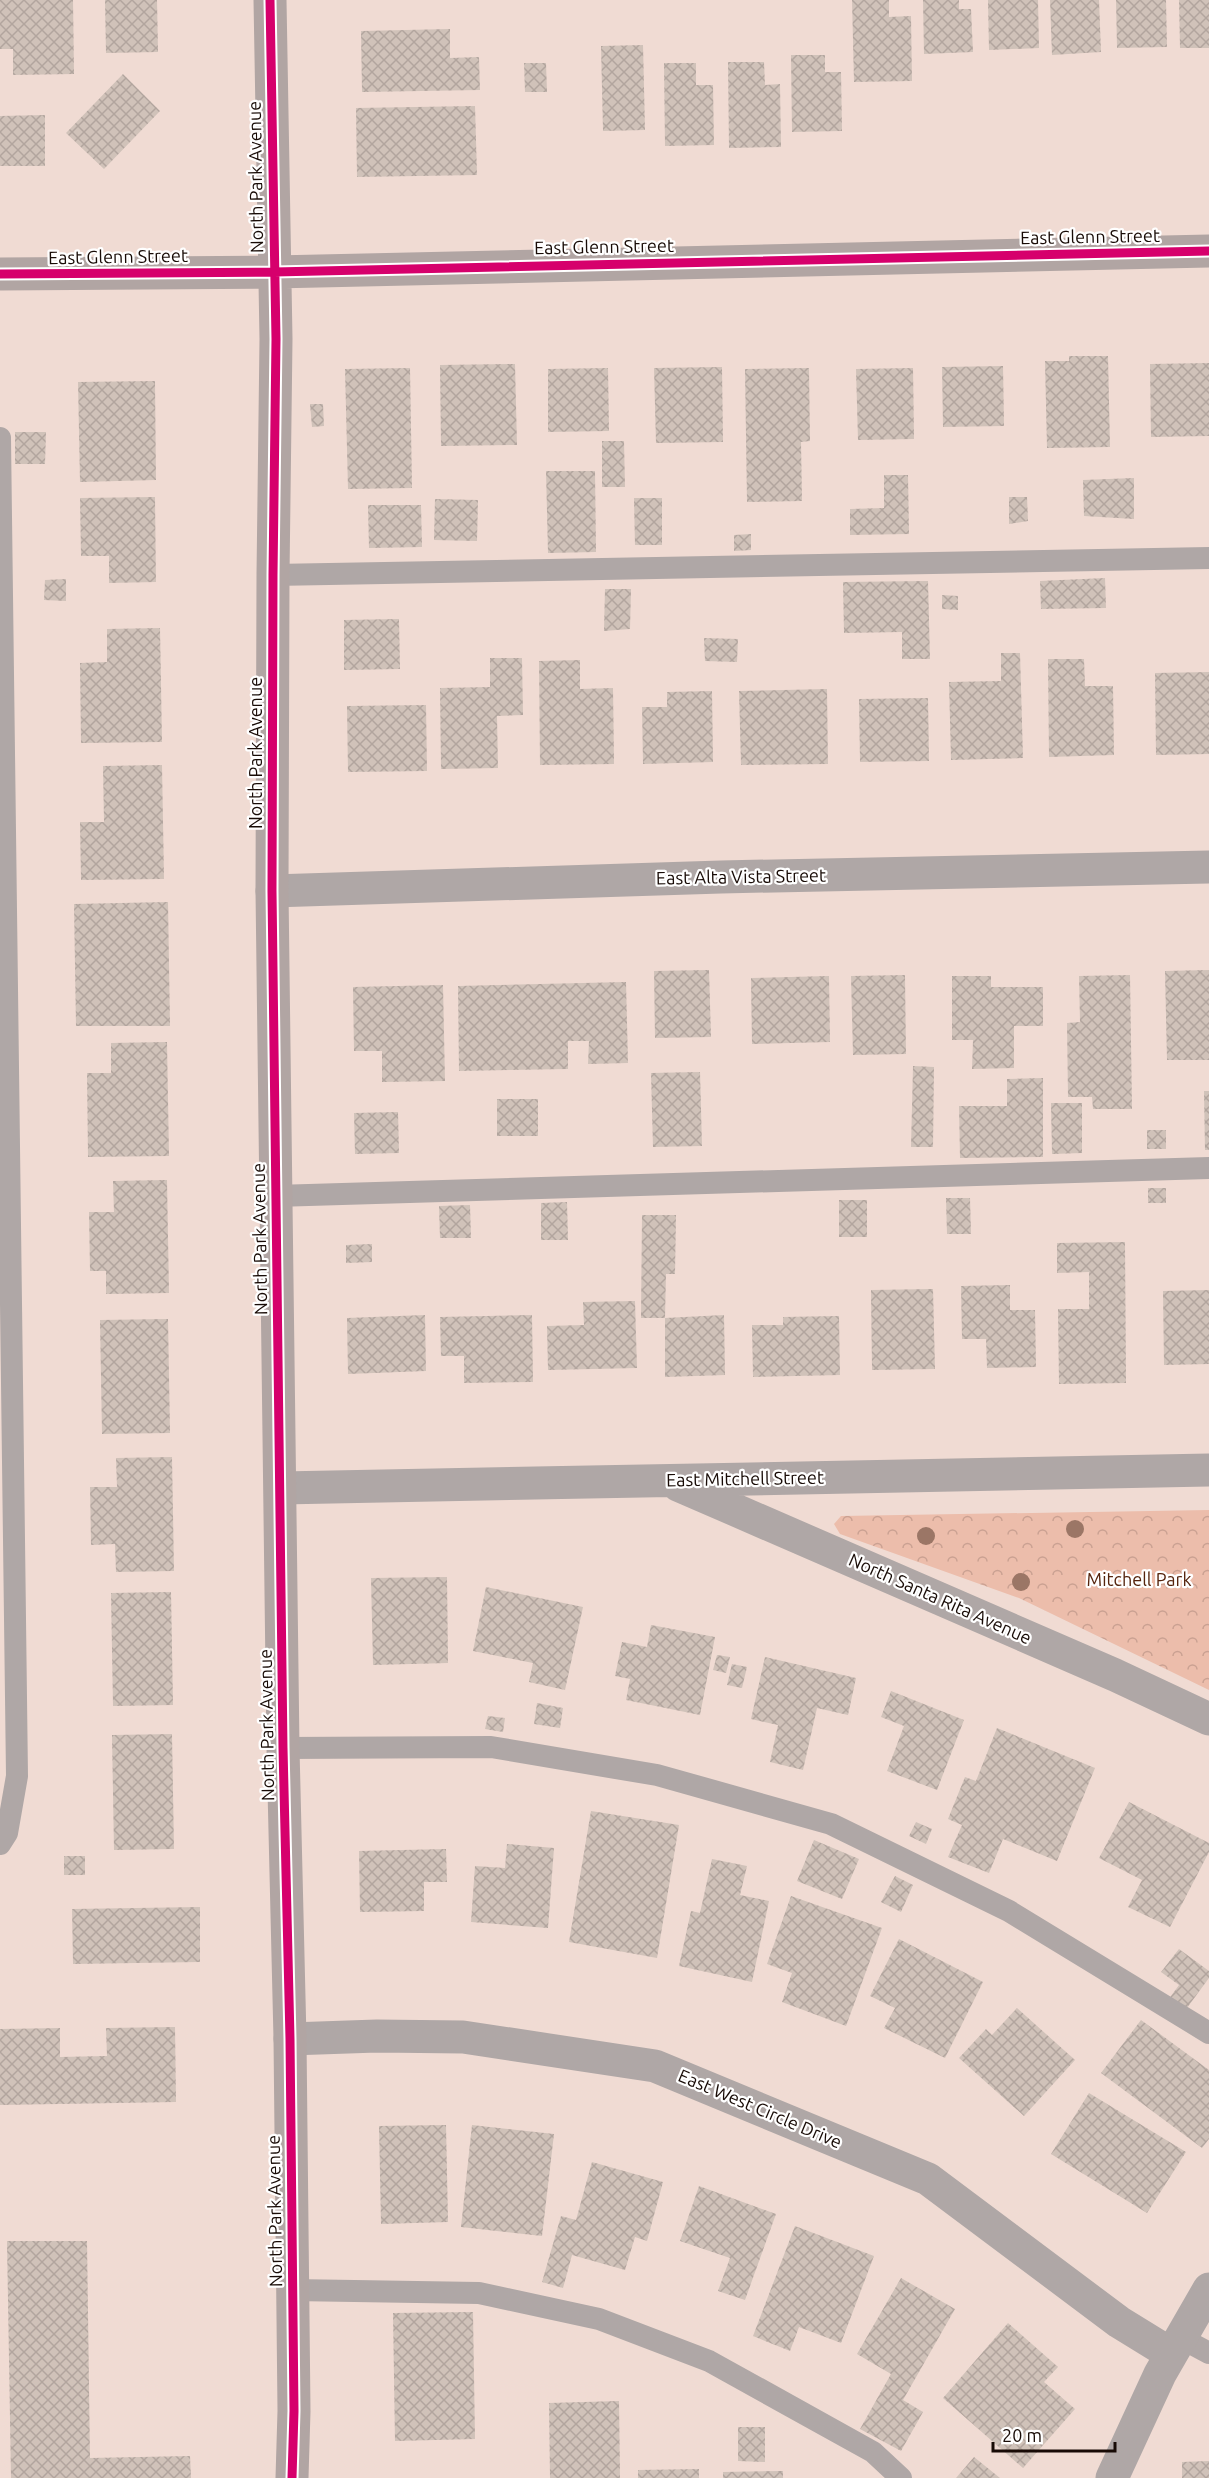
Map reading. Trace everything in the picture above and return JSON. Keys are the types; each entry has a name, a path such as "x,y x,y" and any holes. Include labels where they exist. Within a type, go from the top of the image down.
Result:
{"street":[{"name":"North Park Avenue","path":"270,0 276,339 272,891 283,1748 290,2038 294,2411 292,2478"},
{"name":"East Glenn Street","path":"0,274 274,272 1209,251"},
{"name":"East Alta Vista Street","path":"272,891 732,877 1209,867"},
{"name":"East Mitchell Street","path":"281,1488 1209,1470"},
{"name":"North Santa Rita Avenue","path":"669,1481 978,1615 1209,1719"},
{"name":"East West Circle Drive","path":"290,2038 463,2037 655,2066 928,2179 1119,2322 1187,2348"},
{"path":"1112,2478 1187,2348 1209,2289"}],"lane":[{"path":"0,438 16,1776 7,1833 0,1844"},
{"path":"273,575 1209,558"},
{"path":"276,1196 1209,1168"},
{"path":"283,1748 491,1747 657,1774 831,1824 1009,1911 1209,2033"},
{"path":"292,2290 479,2293 599,2319 709,2361 873,2452 902,2478"}],"green space":[{"name":"Mitchell Park","path":"1209,1510 1209,1690 1019,1598 840,1534 834,1524 841,1516"}],"building":[{"path":"0,0 73,0 74,74 13,75 13,49 0,49"},
{"path":"105,0 157,0 158,52 106,53"},
{"path":"852,0 889,0 889,17 911,16 912,81 854,82"},
{"path":"923,0 959,0 959,9 971,9 973,52 924,54"},
{"path":"988,0 1038,0 1039,48 989,50"},
{"path":"1050,0 1099,0 1101,52 1052,55"},
{"path":"1116,0 1166,0 1167,47 1117,48"},
{"path":"1179,0 1209,0 1209,48 1180,48"},
{"path":"450,29 450,58 479,57 480,90 362,92 361,31"},
{"path":"643,45 645,130 603,131 601,46"},
{"path":"791,55 825,55 825,72 841,72 842,131 792,132"},
{"path":"728,62 764,62 765,85 780,84 781,147 729,148"},
{"path":"524,63 546,63 547,92 525,92"},
{"path":"664,63 696,63 696,85 713,85 714,145 665,146"},
{"path":"123,74 160,111 104,169 66,133"},
{"path":"475,106 477,175 357,177 356,108"},
{"path":"45,115 45,166 0,166 0,116"},
{"path":"1069,356 1108,356 1110,447 1047,448 1045,361 1069,361"},
{"path":"1209,363 1209,436 1151,437 1150,364"},
{"path":"515,364 517,445 441,446 440,365"},
{"path":"1003,366 1004,426 943,427 942,367"},
{"path":"722,367 723,442 656,443 654,368"},
{"path":"410,368 412,488 348,489 345,369"},
{"path":"608,368 609,431 548,432 548,369"},
{"path":"809,368 810,441 801,442 802,501 747,502 745,369"},
{"path":"913,368 914,439 858,440 856,369"},
{"path":"155,381 156,480 80,482 78,382"},
{"path":"310,404 323,404 324,426 312,427"},
{"path":"15,432 46,432 45,464 15,464"},
{"path":"602,441 624,441 625,487 602,487"},
{"path":"546,471 595,471 596,552 548,553"},
{"path":"884,475 908,475 909,534 850,535 850,509 884,508"},
{"path":"1134,478 1134,519 1084,516 1083,480"},
{"path":"155,497 156,582 109,583 109,556 81,556 80,498"},
{"path":"1009,497 1027,497 1028,521 1009,524"},
{"path":"634,498 662,498 662,545 635,545"},
{"path":"435,499 478,500 477,541 434,540"},
{"path":"368,505 421,505 422,547 369,548"},
{"path":"751,534 751,550 734,551 734,535"},
{"path":"1105,578 1106,608 1041,609 1040,581"},
{"path":"66,579 66,601 44,600 45,580"},
{"path":"928,581 930,659 902,659 902,632 844,633 843,582"},
{"path":"605,589 631,589 630,629 604,631"},
{"path":"942,595 958,596 958,610 942,609"},
{"path":"399,619 400,669 344,670 344,620"},
{"path":"160,628 162,742 81,743 80,663 107,662 107,629"},
{"path":"704,638 738,639 737,662 705,661"},
{"path":"1001,653 1020,653 1023,758 951,760 949,682 1001,681"},
{"path":"490,658 522,658 523,715 497,716 498,768 441,769 440,688 490,687"},
{"path":"1048,659 1084,659 1085,686 1113,686 1114,755 1049,757"},
{"path":"580,660 580,689 613,688 614,764 540,765 539,661"},
{"path":"1209,672 1209,754 1156,755 1155,673"},
{"path":"827,689 828,764 741,765 739,691"},
{"path":"712,691 713,762 643,764 642,707 667,707 667,692"},
{"path":"928,698 929,761 860,762 859,699"},
{"path":"426,705 427,771 348,772 347,706"},
{"path":"162,765 164,879 81,880 80,822 104,822 103,766"},
{"path":"168,902 170,1026 76,1026 74,904"},
{"path":"709,970 711,1037 655,1038 654,971"},
{"path":"1209,970 1209,1060 1167,1060 1165,971"},
{"path":"905,975 906,1054 853,1055 851,976"},
{"path":"1130,975 1132,1109 1093,1109 1092,1097 1068,1097 1067,1023 1080,1022 1079,976"},
{"path":"829,976 830,1042 752,1044 751,978"},
{"path":"952,976 991,976 991,987 1043,987 1043,1026 1014,1026 1014,1068 972,1069 973,1040 952,1040"},
{"path":"626,982 628,1063 588,1064 589,1041 568,1041 568,1069 459,1071 458,986"},
{"path":"443,985 445,1081 382,1082 382,1051 354,1051 353,987"},
{"path":"167,1042 169,1156 88,1157 87,1073 111,1073 111,1043"},
{"path":"913,1066 934,1067 933,1147 911,1147"},
{"path":"700,1072 702,1146 653,1147 651,1073"},
{"path":"1043,1078 1043,1157 960,1158 959,1106 1007,1106 1007,1079"},
{"path":"1204,1091 1209,1091 1209,1150 1205,1150"},
{"path":"497,1099 538,1099 538,1136 497,1136"},
{"path":"1051,1103 1082,1103 1082,1153 1052,1154"},
{"path":"398,1112 399,1153 355,1154 354,1113"},
{"path":"1147,1130 1166,1130 1166,1149 1147,1149"},
{"path":"167,1180 169,1293 106,1294 106,1271 90,1271 89,1212 114,1212 113,1181"},
{"path":"1148,1188 1166,1188 1166,1203 1148,1203"},
{"path":"946,1198 970,1198 971,1234 947,1234"},
{"path":"839,1200 867,1200 867,1237 839,1237"},
{"path":"567,1202 568,1240 541,1240 541,1203"},
{"path":"470,1205 471,1238 440,1238 439,1206"},
{"path":"642,1215 676,1215 675,1274 666,1274 665,1318 641,1318"},
{"path":"1125,1242 1126,1383 1059,1384 1058,1309 1089,1309 1089,1272 1057,1273 1057,1243"},
{"path":"372,1244 372,1262 346,1263 346,1245"},
{"path":"1010,1285 1010,1310 1035,1310 1036,1367 987,1368 986,1339 962,1339 961,1286"},
{"path":"933,1289 935,1369 872,1370 871,1290"},
{"path":"1209,1290 1209,1364 1164,1365 1163,1291"},
{"path":"635,1301 637,1368 548,1370 547,1326 584,1325 583,1302"},
{"path":"425,1315 426,1371 348,1374 347,1318"},
{"path":"532,1315 533,1382 464,1383 464,1356 441,1356 440,1317"},
{"path":"724,1315 725,1375 665,1377 665,1318"},
{"path":"839,1316 840,1375 753,1377 752,1325 783,1325 783,1317"},
{"path":"168,1319 170,1433 102,1434 100,1320"},
{"path":"172,1457 174,1571 116,1572 115,1544 91,1545 90,1487 117,1487 116,1458"},
{"path":"447,1577 448,1663 373,1665 371,1578"},
{"path":"486,1587 583,1607 565,1690 529,1682 533,1663 473,1651"},
{"path":"171,1592 173,1705 113,1706 111,1593"},
{"path":"651,1625 715,1637 700,1715 626,1700 630,1679 615,1676 622,1642 647,1647"},
{"path":"717,1655 730,1657 726,1673 713,1670"},
{"path":"765,1657 856,1678 848,1715 817,1708 803,1770 770,1762 778,1725 751,1719"},
{"path":"732,1664 747,1667 742,1688 727,1685"},
{"path":"891,1691 964,1720 937,1790 887,1771 904,1726 881,1717"},
{"path":"537,1703 563,1708 560,1728 534,1724"},
{"path":"488,1716 505,1718 503,1732 485,1729"},
{"path":"997,1728 1095,1768 1057,1861 1003,1839 989,1873 948,1857 962,1825 948,1819 965,1777 976,1781"},
{"path":"172,1734 174,1849 114,1850 112,1735"},
{"path":"1129,1802 1209,1843 1209,1852 1170,1927 1128,1907 1142,1880 1099,1858"},
{"path":"591,1811 679,1825 657,1958 569,1942"},
{"path":"916,1822 932,1829 926,1844 909,1836"},
{"path":"814,1840 859,1859 842,1899 797,1881"},
{"path":"507,1844 554,1848 548,1928 471,1922 475,1866 505,1868"},
{"path":"446,1849 447,1882 424,1882 424,1911 360,1912 359,1851"},
{"path":"64,1856 85,1856 85,1875 64,1875"},
{"path":"712,1859 747,1866 740,1895 769,1901 752,1982 679,1966 691,1911 700,1913"},
{"path":"895,1876 913,1885 901,1912 881,1902"},
{"path":"791,1896 882,1928 846,2026 782,2002 792,1973 767,1964"},
{"path":"200,1907 200,1962 73,1964 72,1909"},
{"path":"899,1939 983,1982 945,2058 884,2028 895,2008 870,1996"},
{"path":"1179,1949 1209,1971 1209,1978 1184,2012 1168,2000 1179,1985 1161,1972"},
{"path":"1017,2008 1075,2060 1024,2116 959,2058 986,2029 992,2035"},
{"path":"1141,2020 1209,2070 1209,2139 1202,2148 1101,2073"},
{"path":"175,2027 176,2102 0,2105 0,2029 60,2028 60,2057 107,2056 106,2028"},
{"path":"1089,2093 1186,2152 1147,2213 1051,2154"},
{"path":"446,2125 448,2222 381,2224 379,2126"},
{"path":"472,2125 554,2134 542,2236 461,2227"},
{"path":"592,2162 663,2182 647,2241 635,2237 625,2270 572,2255 563,2288 542,2282 561,2216 576,2220"},
{"path":"699,2186 776,2214 745,2300 718,2291 730,2258 680,2241"},
{"path":"795,2226 874,2256 841,2343 799,2327 790,2351 753,2336"},
{"path":"7,2241 87,2241 90,2458 190,2456 191,2478 11,2478"},
{"path":"901,2278 955,2309 903,2400 923,2412 901,2451 860,2429 891,2374 857,2354"},
{"path":"473,2312 475,2439 395,2441 393,2313"},
{"path":"1008,2323 1058,2367 1044,2382 1075,2409 1023,2468 943,2398"},
{"path":"619,2401 620,2478 550,2478 549,2403"},
{"path":"738,2427 765,2427 765,2462 738,2461"},
{"path":"974,2457 1000,2478 956,2478"},
{"path":"1209,2461 1209,2478 1182,2478 1182,2462"},
{"path":"699,2469 699,2478 638,2478 638,2470"},
{"path":"783,2471 783,2478 723,2478 723,2472"}],"cycle path":[{"path":"270,0 276,339 272,891 283,1748 290,2039 294,2411 292,2478"},
{"path":"0,274 274,272 1209,251"}]}
